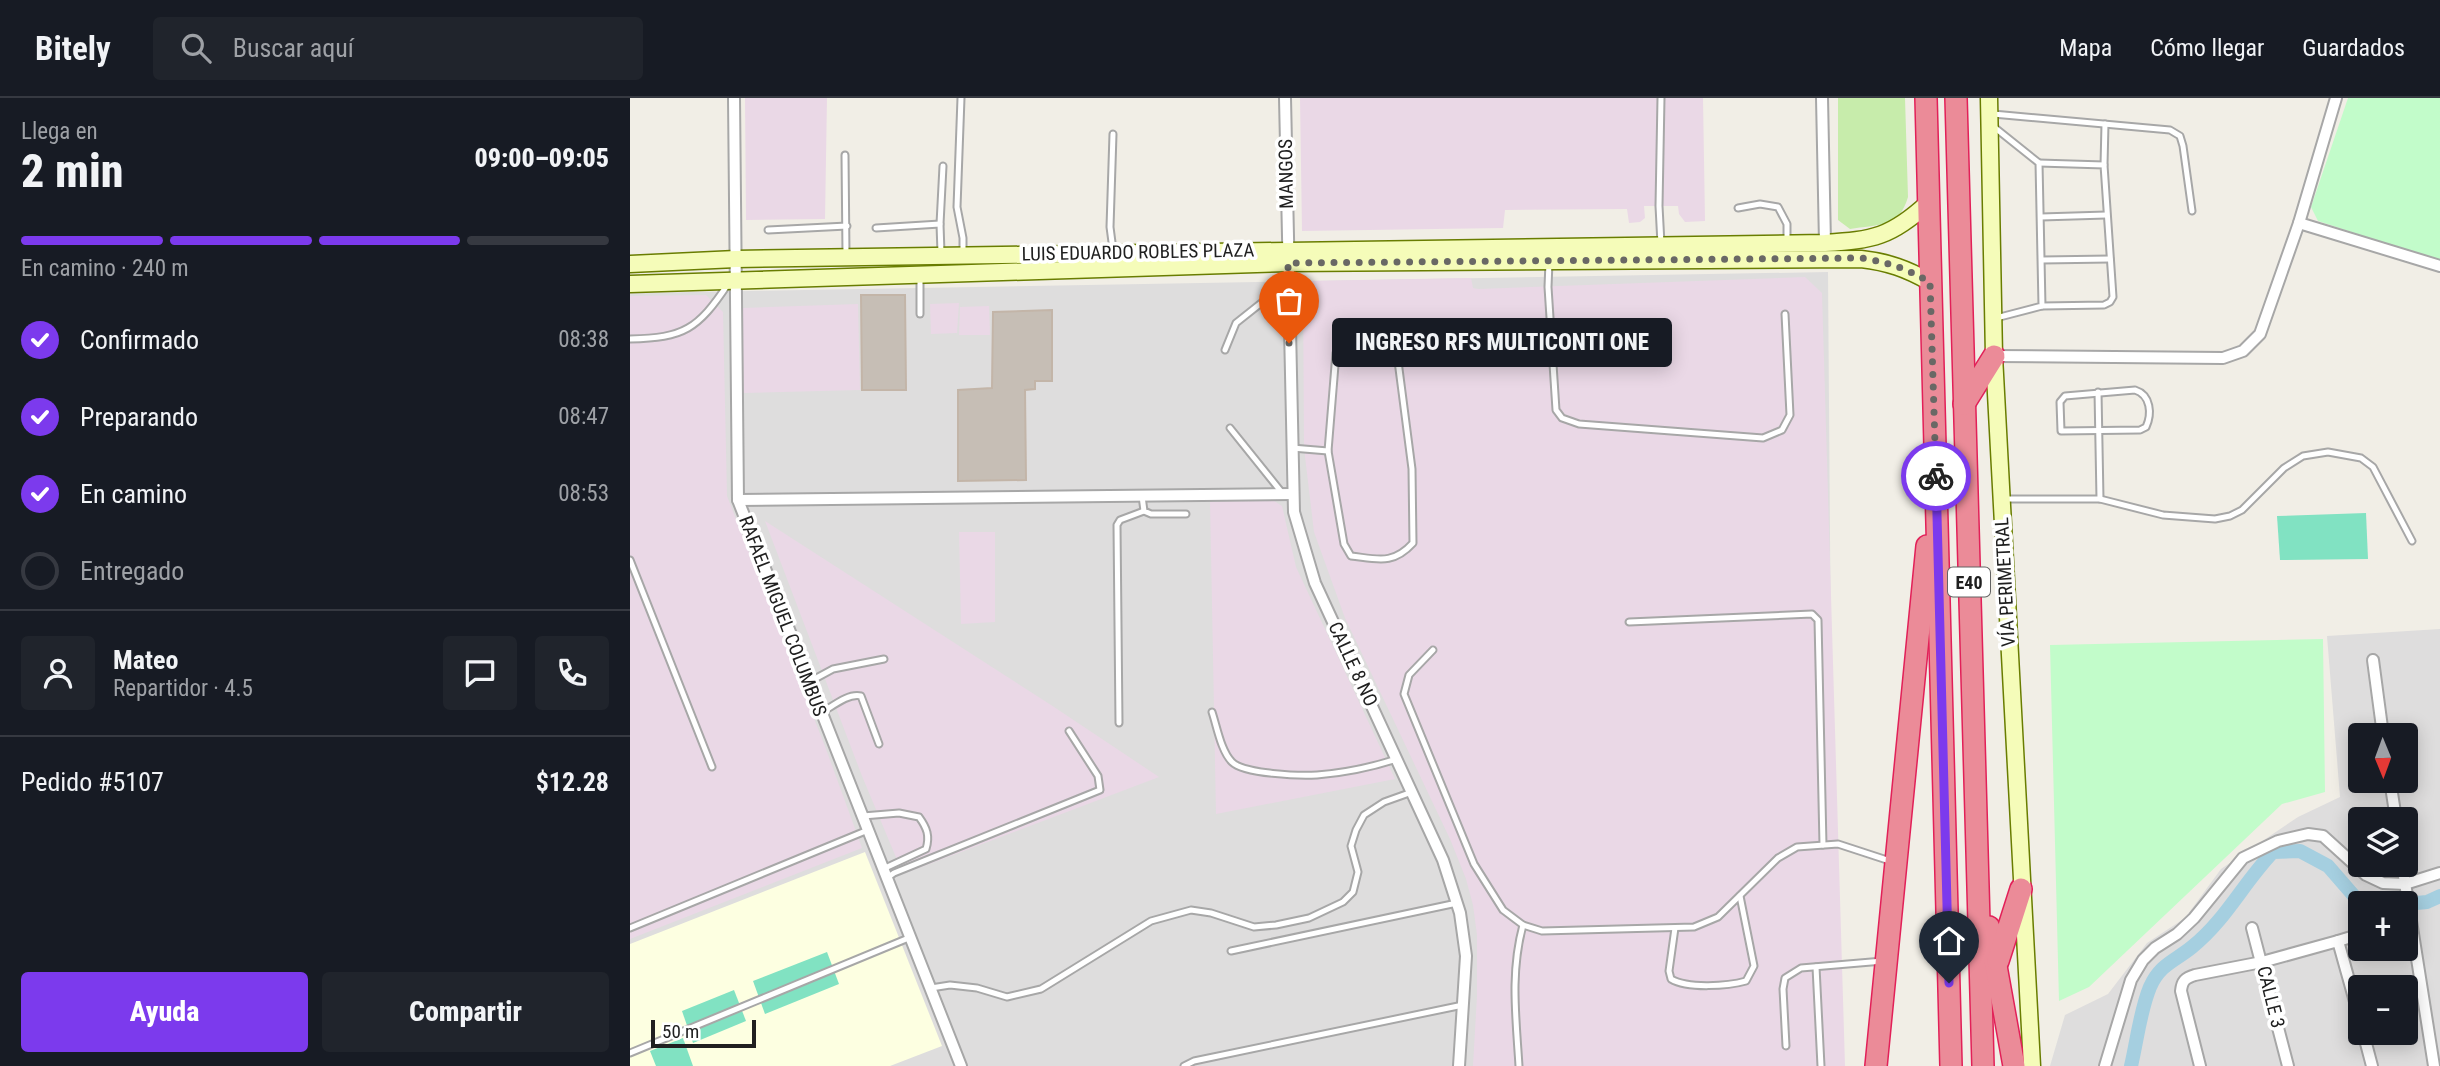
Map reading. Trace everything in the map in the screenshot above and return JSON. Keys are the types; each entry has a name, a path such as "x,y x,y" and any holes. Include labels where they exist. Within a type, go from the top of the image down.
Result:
{"highway":[{"name":"E40","path":"1926,98 1951,1066"},
{"name":"VÍA PERIMETRAL","path":"1956,98 1983,1066"},
{"path":"1964,404 1994,356"},
{"path":"1876,1066 1936,458"},
{"path":"1976,861 2014,1066"},
{"path":"1982,1010 2021,889"}],"street":[{"name":"RAFAEL MIGUEL COLUMBUS","path":"734,98 736,260 733,281 738,500 961,1066"},
{"name":"MANGOS","path":"1285,98 1287,257"},
{"path":"1822,98 1825,243"},
{"path":"1994,356 2223,358 2243,351 2260,334 2299,223 2336,98"},
{"name":"VÍA PERIMETRAL","path":"1990,112 1994,356 2032,1066"},
{"name":"LUIS EDUARDO ROBLES PLAZA","path":"1549,253 1661,244 1862,241 1888,233 1907,222 1928,203"},
{"path":"2299,223 2440,266"},
{"name":"LUIS EDUARDO ROBLES PLAZA","path":"630,264 1114,253 1287,257"},
{"name":"LUIS EDUARDO ROBLES PLAZA","path":"630,284 919,275 1287,257 1549,253 1861,258 1907,269 1930,282"},
{"name":"CALLE 8 NO","path":"1287,257 1292,448 1288,494 1315,583 1443,860 1457,903 1466,957 1459,1066"},
{"path":"738,500 1288,494"},
{"path":"2373,660 2382,723"},
{"path":"2105,1066 2131,980 2143,960 2194,918 2243,858 2287,838 2308,834 2323,836 2366,875 2383,883 2405,888 2440,873"},
{"path":"2404,877 2405,891"},
{"name":"CALLE 3","path":"2252,928 2288,1066"},
{"path":"2200,1066 2181,991 2187,978 2262,962 2348,938"},
{"path":"2338,941 2348,977"},
{"path":"2416,961 2434,1066"},
{"path":"2366,1045 2372,1066"}],"lane":[{"path":"961,98 957,207 964,238 963,256"},
{"path":"1661,98 1661,244"},
{"path":"1990,112 2170,130 2180,136 2183,146 2192,211"},
{"path":"1990,112 2039,163 2042,306"},
{"path":"1993,319 2042,306 2104,305 2113,297 2106,215 2105,124"},
{"path":"1113,134 1110,227 1114,253"},
{"path":"845,155 846,258"},
{"path":"2039,163 2104,164"},
{"path":"941,256 943,166"},
{"path":"1738,208 1760,204 1778,207 1787,224 1787,243"},
{"path":"2041,217 2106,215"},
{"path":"876,228 940,224"},
{"path":"768,230 847,226"},
{"path":"1549,253 1548,287 1556,410 1562,418 1580,424 1763,438 1782,430 1790,415 1785,314"},
{"path":"2042,260 2110,259"},
{"path":"919,275 920,314"},
{"path":"630,339 676,335 692,327 703,319 733,281"},
{"path":"1225,350 1236,323 1270,296 1288,290"},
{"path":"1365,341 1389,344 1398,360 1412,469 1413,543 1402,555 1385,560 1351,556 1344,544 1328,451 1336,353 1347,343 1365,341"},
{"path":"2098,392 2101,499"},
{"path":"2098,392 2143,392 2148,398 2146,427 2140,430 2099,432 2062,431 2062,398 2098,392"},
{"path":"1230,428 1288,494"},
{"path":"1292,448 1328,451"},
{"path":"2001,499 2101,499 2163,515 2215,519 2242,510 2284,468 2303,456 2328,452 2361,458 2373,467 2412,541"},
{"path":"1142,496 1144,511"},
{"path":"1119,723 1117,525 1120,520 1144,511 1151,514 1186,514"},
{"path":"630,560 712,767"},
{"path":"1629,622 1812,614 1818,620 1823,845"},
{"path":"1433,650 1409,675 1404,694 1474,864 1503,910 1523,925 1542,931 1694,927 1718,917 1778,858 1797,846 1838,844 1894,863"},
{"path":"809,682 833,669 884,659"},
{"path":"821,713 856,694 861,696 879,744"},
{"path":"1212,712 1227,755 1234,764 1245,768 1264,772 1316,775 1380,765 1397,759"},
{"path":"885,873 894,873 1100,790 1098,776 1069,732"},
{"path":"931,988 950,985 977,988 1007,997 1041,989 1151,921 1191,910 1254,927 1309,918 1343,902 1353,892 1358,872 1351,846 1364,815 1384,802 1412,792"},
{"path":"863,816 899,813 919,817 927,827 926,849 885,873"},
{"path":"630,929 868,831"},
{"path":"1675,928 1669,971 1671,979 1680,985 1732,985 1746,981 1754,966 1740,896"},
{"path":"1231,951 1457,903"},
{"path":"1519,1066 1514,994 1516,952 1523,925"},
{"path":"630,1053 911,937"},
{"path":"1786,1046 1783,989 1785,978 1801,968 1886,961"},
{"path":"1816,967 1821,1066"},
{"path":"1184,1066 1194,1061 1463,1005"}],"shaded area":[{"path":"745,98 827,98 825,219 746,220"},
{"path":"1300,98 1703,98 1705,221 1685,222 1679,214 1678,206 1644,206 1645,218 1640,222 1629,223 1627,209 1505,210 1503,228 1302,231"},
{"path":"1828,272 1834,1066 630,1066 630,293"},
{"path":"1805,277 1822,293 1845,1066 1473,1066 1477,935 1466,879 1450,839 1345,618 1314,532 1304,448 1303,281 1471,278 1473,288 1478,289"},
{"path":"706,295 723,312 727,496 862,848 630,939 630,296"},
{"path":"959,303 957,333 931,334 930,304"},
{"path":"858,304 860,390 743,393 743,308"},
{"path":"989,306 990,335 959,335 960,307"},
{"path":"1271,499 1282,506 1296,567 1395,779 1216,814 1210,500"},
{"path":"765,521 1159,777 903,874 862,776"},
{"path":"959,532 995,532 995,622 961,624"},
{"path":"2440,629 2440,1066 2050,1066 2065,1015 2108,994 2147,943 2185,918 2221,869 2298,817 2340,797 2327,636"},
{"path":"865,852 942,1046 890,1066 630,1066 630,944"}],"green space":[{"path":"1838,98 1905,98 1908,197 1899,215 1886,223 1850,229 1838,220"},
{"path":"2348,98 2440,98 2440,261 2318,221 2311,207"},
{"path":"2366,513 2368,559 2280,560 2277,516"},
{"path":"2323,639 2325,792 2282,804 2089,987 2059,1001 2050,645"},
{"path":"827,952 839,984 765,1014 753,981"},
{"path":"734,990 746,1021 693,1043 682,1011"},
{"path":"683,1038 693,1066 656,1066 650,1051"}],"building":[{"path":"861,295 905,295 906,390 862,390"},
{"path":"1052,310 1052,381 1035,381 1035,389 1025,390 1026,480 958,481 958,390 992,388 993,312"}],"waterway":[{"path":"2131,1066 2144,1006 2154,979 2163,968 2204,937 2273,852 2300,851 2328,866 2350,891"},
{"path":"2418,903 2440,896"}],"way so far":[{"path":"1289,343 1288,263 1861,258 1885,262 1907,269 1930,282 1936,476"}],"place":[{"name":"INGRESO RFS MULTICONTI ONE","path":"1289,343"}],"route":[{"path":"1936,476 1949,983"}]}
